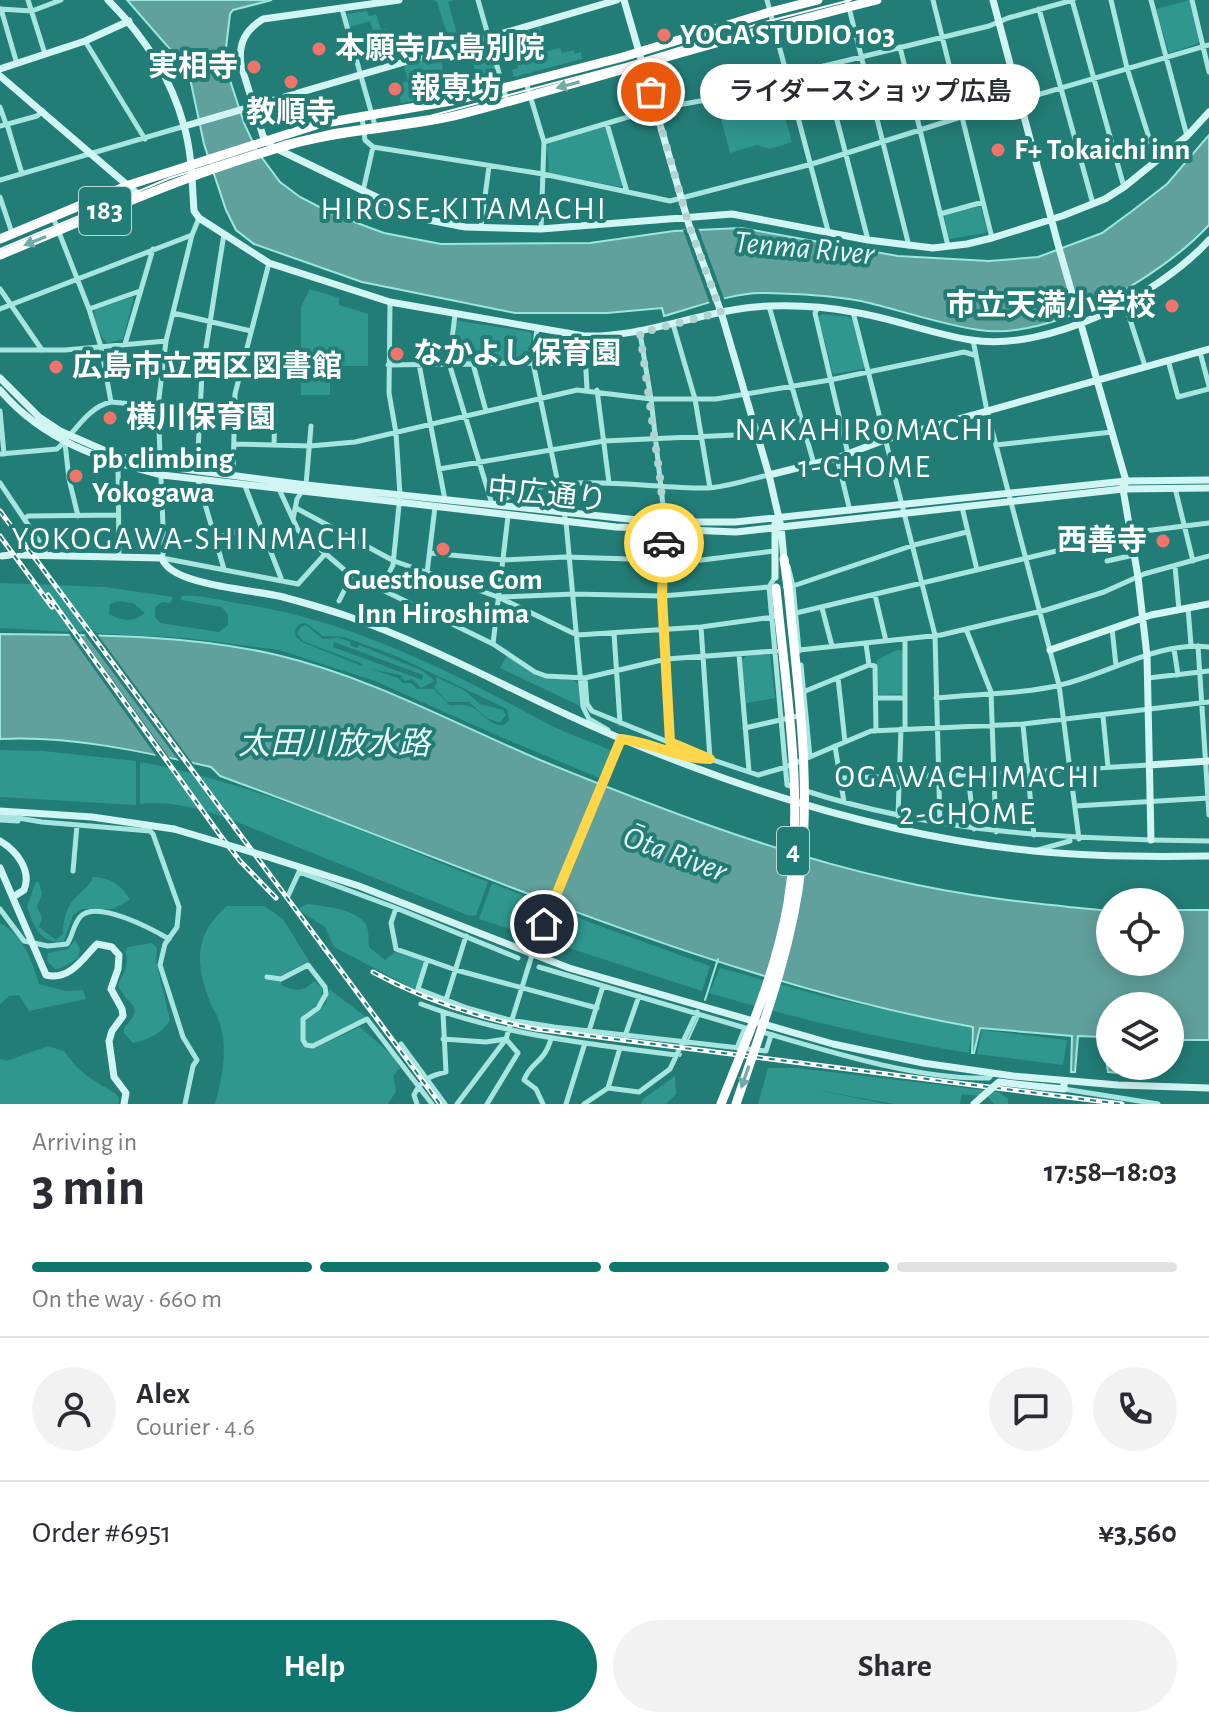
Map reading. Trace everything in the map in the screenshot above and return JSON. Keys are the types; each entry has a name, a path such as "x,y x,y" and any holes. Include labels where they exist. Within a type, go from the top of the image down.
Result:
{"highway":[{"name":"183","path":"0,239 129,185 209,164 319,124 430,106 504,88 818,0"},
{"name":"183","path":"263,145 278,148 312,139 421,124 643,65 843,4 877,0"},
{"name":"183","path":"0,255 140,196 190,170"},
{"name":"4","path":"736,1104 782,966 801,869 803,772 790,586 784,559"},
{"name":"4","path":"721,1104 770,975 781,934 792,868 792,758 773,587 775,577"}],"street":[{"path":"28,0 45,55"},
{"path":"17,64 0,9 32,11 61,0"},
{"path":"108,0 129,21 157,59 171,89 185,126 194,211 199,218 269,263 390,302 584,336 640,333 721,312 769,306 853,312 968,344 974,355 1059,685 1075,806 1076,839"},
{"path":"263,145 240,55 247,32 255,24 271,17 399,0"},
{"path":"478,0 508,102"},
{"path":"0,180 617,0"},
{"path":"624,0 690,229 721,312 769,475 777,519 775,577"},
{"path":"767,0 828,231"},
{"path":"933,0 992,238"},
{"path":"993,0 1124,485 1147,656 1151,840"},
{"path":"544,142 655,109 723,97 787,75 942,38 1072,0 1124,187"},
{"path":"1111,0 1127,68 1157,161"},
{"path":"1151,0 1187,136"},
{"path":"1192,0 1206,46 1209,72"},
{"path":"843,4 862,56 909,247"},
{"path":"342,9 376,130"},
{"path":"1039,9 1093,204"},
{"path":"0,69 85,41 129,21"},
{"path":"85,41 145,139"},
{"path":"361,117 365,140 373,147 543,174 670,201 812,164 920,129 1206,46"},
{"path":"900,47 948,247"},
{"path":"823,66 868,240"},
{"path":"0,76 140,196"},
{"path":"526,82 544,142 541,229"},
{"path":"0,107 22,174"},
{"path":"4,125 37,116 43,111"},
{"path":"278,148 429,220 481,227 541,229 717,213 749,215 909,247 948,247 992,238 1093,204 1124,187 1157,161 1209,112"},
{"path":"607,124 627,193"},
{"path":"363,191 373,147"},
{"path":"481,227 489,166"},
{"path":"0,197 12,234"},
{"path":"940,214 983,202"},
{"path":"53,217 101,347 111,402"},
{"path":"199,218 166,341 158,406 162,558 169,571 197,581 283,597 394,633 620,740 724,779 829,812 937,837 1033,851 1144,857 1209,856"},
{"path":"224,234 198,412 198,476 224,569"},
{"path":"0,309 192,235"},
{"path":"234,444 310,446 355,442 540,397 587,389 651,399 695,399 746,395 830,380 968,344 1025,339 1080,322 1125,304 1169,277 1209,240"},
{"path":"125,344 153,248"},
{"path":"233,476 235,394 269,263"},
{"path":"0,289 43,350"},
{"path":"89,309 140,291"},
{"path":"381,589 394,561 400,498 396,433 389,393 390,302"},
{"path":"1125,304 1145,366"},
{"path":"769,306 814,464"},
{"path":"817,309 815,313 848,454"},
{"path":"853,312 935,635 940,824"},
{"path":"173,313 251,331"},
{"path":"455,315 449,363 491,509"},
{"path":"673,324 695,399 710,488"},
{"path":"537,328 533,363 566,522 577,635 587,704 592,711 758,775 876,731 1064,721 1205,702"},
{"path":"640,333 651,399 665,527 662,596 670,742"},
{"path":"584,336 587,389"},
{"path":"0,350 101,347 166,341"},
{"path":"968,344 974,355"},
{"path":"491,509 505,497 557,485 609,483 710,488 769,475 1209,349"},
{"path":"1168,360 1178,397 1209,387 1200,351"},
{"path":"388,365 533,363"},
{"path":"419,364 445,500"},
{"path":"473,364 486,411"},
{"path":"0,378 39,417 67,439 162,471"},
{"path":"597,390 609,483"},
{"path":"1,396 29,418 118,464 245,486 303,488"},
{"path":"0,411 2,454 54,451 75,426 111,402 234,413"},
{"path":"274,445 275,409"},
{"path":"293,519 303,488 311,426"},
{"path":"996,445 1112,432"},
{"path":"439,469 604,441 757,434"},
{"path":"67,439 69,479 78,516"},
{"path":"837,458 850,511"},
{"path":"118,464 119,557"},
{"path":"198,476 233,476 303,488 445,500 491,509 564,513 665,527 1011,498"},
{"path":"1124,485 1209,480"},
{"path":"0,483 45,550 45,556"},
{"name":"中広通り","path":"400,498 435,507 491,509 508,516 566,522 736,532 905,509 962,507 1124,485 1209,488"},
{"path":"245,486 281,579"},
{"path":"1175,487 1193,561"},
{"path":"279,489 298,530 352,575 493,644 546,676 583,678 666,659 776,651"},
{"path":"427,573 435,507"},
{"path":"962,507 977,570"},
{"path":"296,508 394,561 498,597 577,635 701,627 773,617"},
{"path":"24,519 28,516 117,515"},
{"path":"493,644 508,516"},
{"path":"796,613 1130,533 1209,523"},
{"path":"777,528 784,559"},
{"path":"216,538 236,532 262,534"},
{"path":"810,757 796,613 790,586 914,545 967,532"},
{"path":"430,553 503,560 570,557 662,562 774,551"},
{"path":"20,555 162,558 301,583 325,554"},
{"path":"1107,561 1134,555"},
{"path":"799,650 866,644 966,629 1104,592 1138,577 1209,556"},
{"path":"1175,566 1179,610"},
{"path":"339,601 352,575"},
{"path":"498,597 574,594 662,596 773,587 787,785 898,816 996,832 1076,839 1209,841"},
{"path":"875,595 886,641"},
{"path":"1050,650 1142,617 1209,604"},
{"path":"822,608 832,646"},
{"path":"1188,608 1205,702 1209,815"},
{"path":"701,627 710,759"},
{"path":"1112,628 1116,666"},
{"path":"966,629 991,692 996,832"},
{"path":"614,633 621,724"},
{"path":"898,816 905,639"},
{"path":"866,644 869,665"},
{"path":"936,698 1059,685 1174,649 1209,647"},
{"path":"1174,649 1178,675"},
{"path":"739,654 749,771"},
{"path":"803,692 869,665 875,666 876,731"},
{"path":"1148,678 1209,671"},
{"path":"583,678 586,714 620,740 635,740 689,757 710,759"},
{"path":"838,678 845,742"},
{"path":"876,698 904,698"},
{"path":"745,728 806,714"},
{"path":"1103,716 1108,767"},
{"path":"1023,724 1034,835"},
{"path":"457,1104 506,1039 532,953 620,740"},
{"path":"835,746 844,802"},
{"path":"841,778 994,774 1207,762"},
{"path":"968,774 974,829"},
{"path":"1075,806 1208,798"},
{"path":"0,815 42,822 150,831 153,834 179,907 177,927 161,955 160,965 183,1037 197,1060 185,1104"},
{"path":"0,815 92,817 174,829 265,856 396,908 745,1028 913,1071 962,1079 989,1078 993,1073"},
{"path":"73,871 77,825"},
{"path":"1033,851 1076,839"},
{"path":"0,841 17,855 26,876 24,890 13,897"},
{"path":"0,868 44,971 50,976 64,974 83,963 97,944 112,947 119,955 111,989 123,1016 109,1041 114,1077 126,1093 124,1104"},
{"path":"288,896 300,869"},
{"path":"300,869 359,886 518,958"},
{"path":"396,908 391,923 396,949 520,989 597,1008"},
{"path":"0,909 24,941 34,943 57,947 67,944 79,918 92,912 145,925 169,939"},
{"path":"446,1000 466,932"},
{"path":"427,960 418,989 510,1020 766,1051 771,1035"},
{"path":"267,977 281,979 308,965 325,987 326,994 318,1008 303,1019 303,1040 306,1045 313,1046 333,1038 367,1019 432,1104"},
{"path":"539,967 639,996 833,1044 1158,1104"},
{"path":"589,1031 603,986"},
{"path":"625,1036 639,996"},
{"path":"421,1004 443,1013 551,1039 676,1055"},
{"path":"608,1088 639,1092 667,1073 697,1010"},
{"path":"417,1104 414,1095 419,1085 426,1078 446,1072 443,1013"},
{"path":"737,1048 745,1028"},
{"path":"443,1039 486,1042 506,1039"},
{"path":"487,1104 518,1053 506,1039"},
{"path":"543,1104 536,1089 524,1080 529,1068 546,1055 551,1039"},
{"path":"566,1104 585,1043"},
{"path":"401,1044 445,1104"},
{"path":"584,1104 608,1088 620,1048"},
{"path":"974,1104 999,1082 1043,1087 1209,1088"}],"green space":[{"path":"433,0 455,0 448,2 459,41 450,44 437,2"},
{"path":"1190,0 1199,41 1169,53 1156,9"},
{"path":"367,11 369,16 376,14 381,30 386,29 390,45 403,41 405,47 409,45 409,56 391,61 383,33 374,35 370,21 350,27 348,14"},
{"path":"541,27 541,32 536,33 538,38 526,40 531,55 560,48 562,53 573,50 575,54 581,52 582,59 514,77 512,70 518,68 509,36"},
{"path":"488,44 498,79 479,86 469,47"},
{"path":"440,56 443,68 430,74 430,93 423,95 424,99 401,103 396,85 408,81 404,66"},
{"path":"778,93 792,142 769,149 757,145 730,153 720,115"},
{"path":"603,127 607,129 623,184 620,187 549,173 547,147 550,143"},
{"path":"981,207 987,231 949,239 944,215"},
{"path":"310,289 339,298 339,305 368,314 368,366 338,366 337,370 330,370 330,395 301,395 301,307"},
{"path":"134,297 123,339 108,343 98,328 95,309"},
{"path":"822,314 852,320 865,366 863,369 833,374 819,317"},
{"path":"456,322 530,332 529,358 526,361 454,361"},
{"path":"0,583 105,587 173,597 170,603 162,602 155,607 155,617 160,623 219,632 228,625 228,615 222,607 181,600 182,596 281,611 357,634 429,663 554,727 613,751 602,779 375,681 279,650 186,638 0,628","holes":["118,601 133,603 145,613 132,620 109,614 110,604","306,623 323,636 344,637 396,656 507,709 509,720 504,725 498,725 469,706 449,705 434,689 417,689 411,683 403,683 398,678 371,669 400,675 405,681 412,679 421,688 435,681 423,671 359,645 357,648 350,645 351,642 338,638 323,639 306,625 297,633 303,641 363,664 302,642 296,637 295,630 299,624","334,642 423,675 422,680 333,647"]},
{"path":"903,650 903,694 879,695 877,660"},
{"path":"770,654 775,698 746,703 742,660 746,656"},
{"path":"507,656 537,676 573,680 578,684 580,706 500,668"},
{"path":"436,677 465,691 480,704 503,710 506,715 500,723 487,718 469,702 447,702 434,687"},
{"path":"0,750 43,751 136,761 136,805 0,797"},
{"path":"140,762 273,798 488,882 476,915 470,916 226,818 182,806 140,804"},
{"path":"93,877 115,883 130,900 113,909 82,909 73,915 64,941 49,940 43,937 27,906 36,882 39,882 42,894 37,906 42,918 39,927 56,940 63,934 64,919 70,905"},
{"path":"492,883 710,966 702,991 479,919"},
{"path":"308,904 338,909 359,917 367,927 369,947 385,960 397,951 424,961 416,990 334,947 325,927 300,911 300,907"},
{"path":"227,906 264,906 283,919 309,961 281,976 281,985 299,990 314,981 322,987 319,1002 301,1018 301,1040 315,1048 360,1027 392,1055 400,1068 393,1076 396,1091 388,1104 215,1104 222,1075 224,1044 219,1021 205,988 200,950 208,928"},
{"path":"0,923 21,941 39,984 65,991 83,990 86,999 29,1011 19,995 9,996 0,1004"},
{"path":"75,940 80,949 78,958 55,969 47,961 48,953 68,949"},
{"path":"152,943 157,948 156,961 170,1020 154,1035 133,1043 124,1033 124,1028 134,1014 133,1005 118,985 126,968 125,951 128,947"},
{"path":"720,968 830,998 972,1028 969,1053 838,1027 709,993"},
{"path":"329,989 366,1017 313,1044 307,1043 305,1020 326,1004"},
{"path":"982,1030 1067,1040 1063,1065 977,1054"},
{"path":"48,1046 64,1051 83,1073 117,1095 118,1104 0,1104 0,1059 7,1061"},
{"path":"768,1068 796,1068 999,1092 1008,1099 1008,1104 994,1104 988,1097 962,1094 960,1104 895,1104 811,1089 886,1104 758,1104"},
{"path":"675,1076 676,1094 666,1104 641,1104 643,1099"}],"water":[{"name":"Tenma River","path":"127,0 272,0 233,10 225,57 244,123 257,151 280,182 300,197 333,214 384,233 441,244 590,243 674,231 741,228 898,256 989,261 1038,257 1102,233 1167,184 1209,135 1209,225 1163,265 1103,301 1039,326 1008,331 979,330 861,301 812,295 752,293 664,316 662,308 607,313 515,313 362,282 254,244 236,230 204,144 191,83 183,64"},
{"name":"太田川放水路","path":"0,634 174,639 277,655 378,688 627,795 715,828 805,856 948,891 1096,910 1096,976 1184,976 1184,910 1209,910 1209,1040 1184,1040 1184,992 1096,992 1096,1037 1078,1036 1075,1072 1071,1072 1072,1036 980,1028 972,1053 973,1027 780,981 685,951 220,776 211,767 79,742 0,739"}],"pier":[{"path":"698,228 725,301 710,304 683,230"},
{"path":"67,631 77,631 173,763 159,760"},
{"path":"82,631 95,631 196,768 182,765"}],"waterway":[{"path":"705,1000 718,959"},
{"path":"688,1040 699,1016"}],"tram line":[{"path":"0,249 170,178 287,141 334,130 430,116 851,0"}],"railway":[{"path":"0,511 440,1104"},
{"path":"0,536 52,607"},
{"path":"48,595 220,835 276,898"},
{"path":"373,972 453,1007 536,1029 1122,1104"}],"way so far":[{"path":"651,92 689,225 721,312 640,333 661,485 664,543"}],"place":[{"name":"YOGA STUDIO 103","path":"664,35"},
{"name":"本願寺広島別院","path":"319,49"},
{"name":"実相寺","path":"254,67"},
{"name":"教順寺","path":"291,82"},
{"name":"報専坊","path":"395,89"},
{"name":"ライダースショップ広島","path":"651,92"},
{"name":"F+ Tokaichi inn","path":"998,150"},
{"name":"市立天満小学校","path":"1172,306"},
{"name":"なかよし保育園","path":"397,354"},
{"name":"広島市立西区図書館","path":"56,367"},
{"name":"横川保育園","path":"110,418"},
{"name":"pb climbing Yokogawa","path":"76,476"},
{"name":"西善寺","path":"1163,541"},
{"name":"Guesthouse Com Inn Hiroshima","path":"443,549"}],"district":[{"name":"HIROSE-KITAMACHI","path":"464,209"},
{"name":"NAKAHIROMACHI 1-CHOME","path":"865,448"},
{"name":"YOKOGAWA-SHINMACHI","path":"191,539"},
{"name":"OGAWACHIMACHI 2-CHOME","path":"968,796"}],"route":[{"path":"544,924 621,739 635,740 689,757 710,759 670,742 662,596 664,543"}],"water label":[{"name":"Ōta River","path":"675,854"}]}
